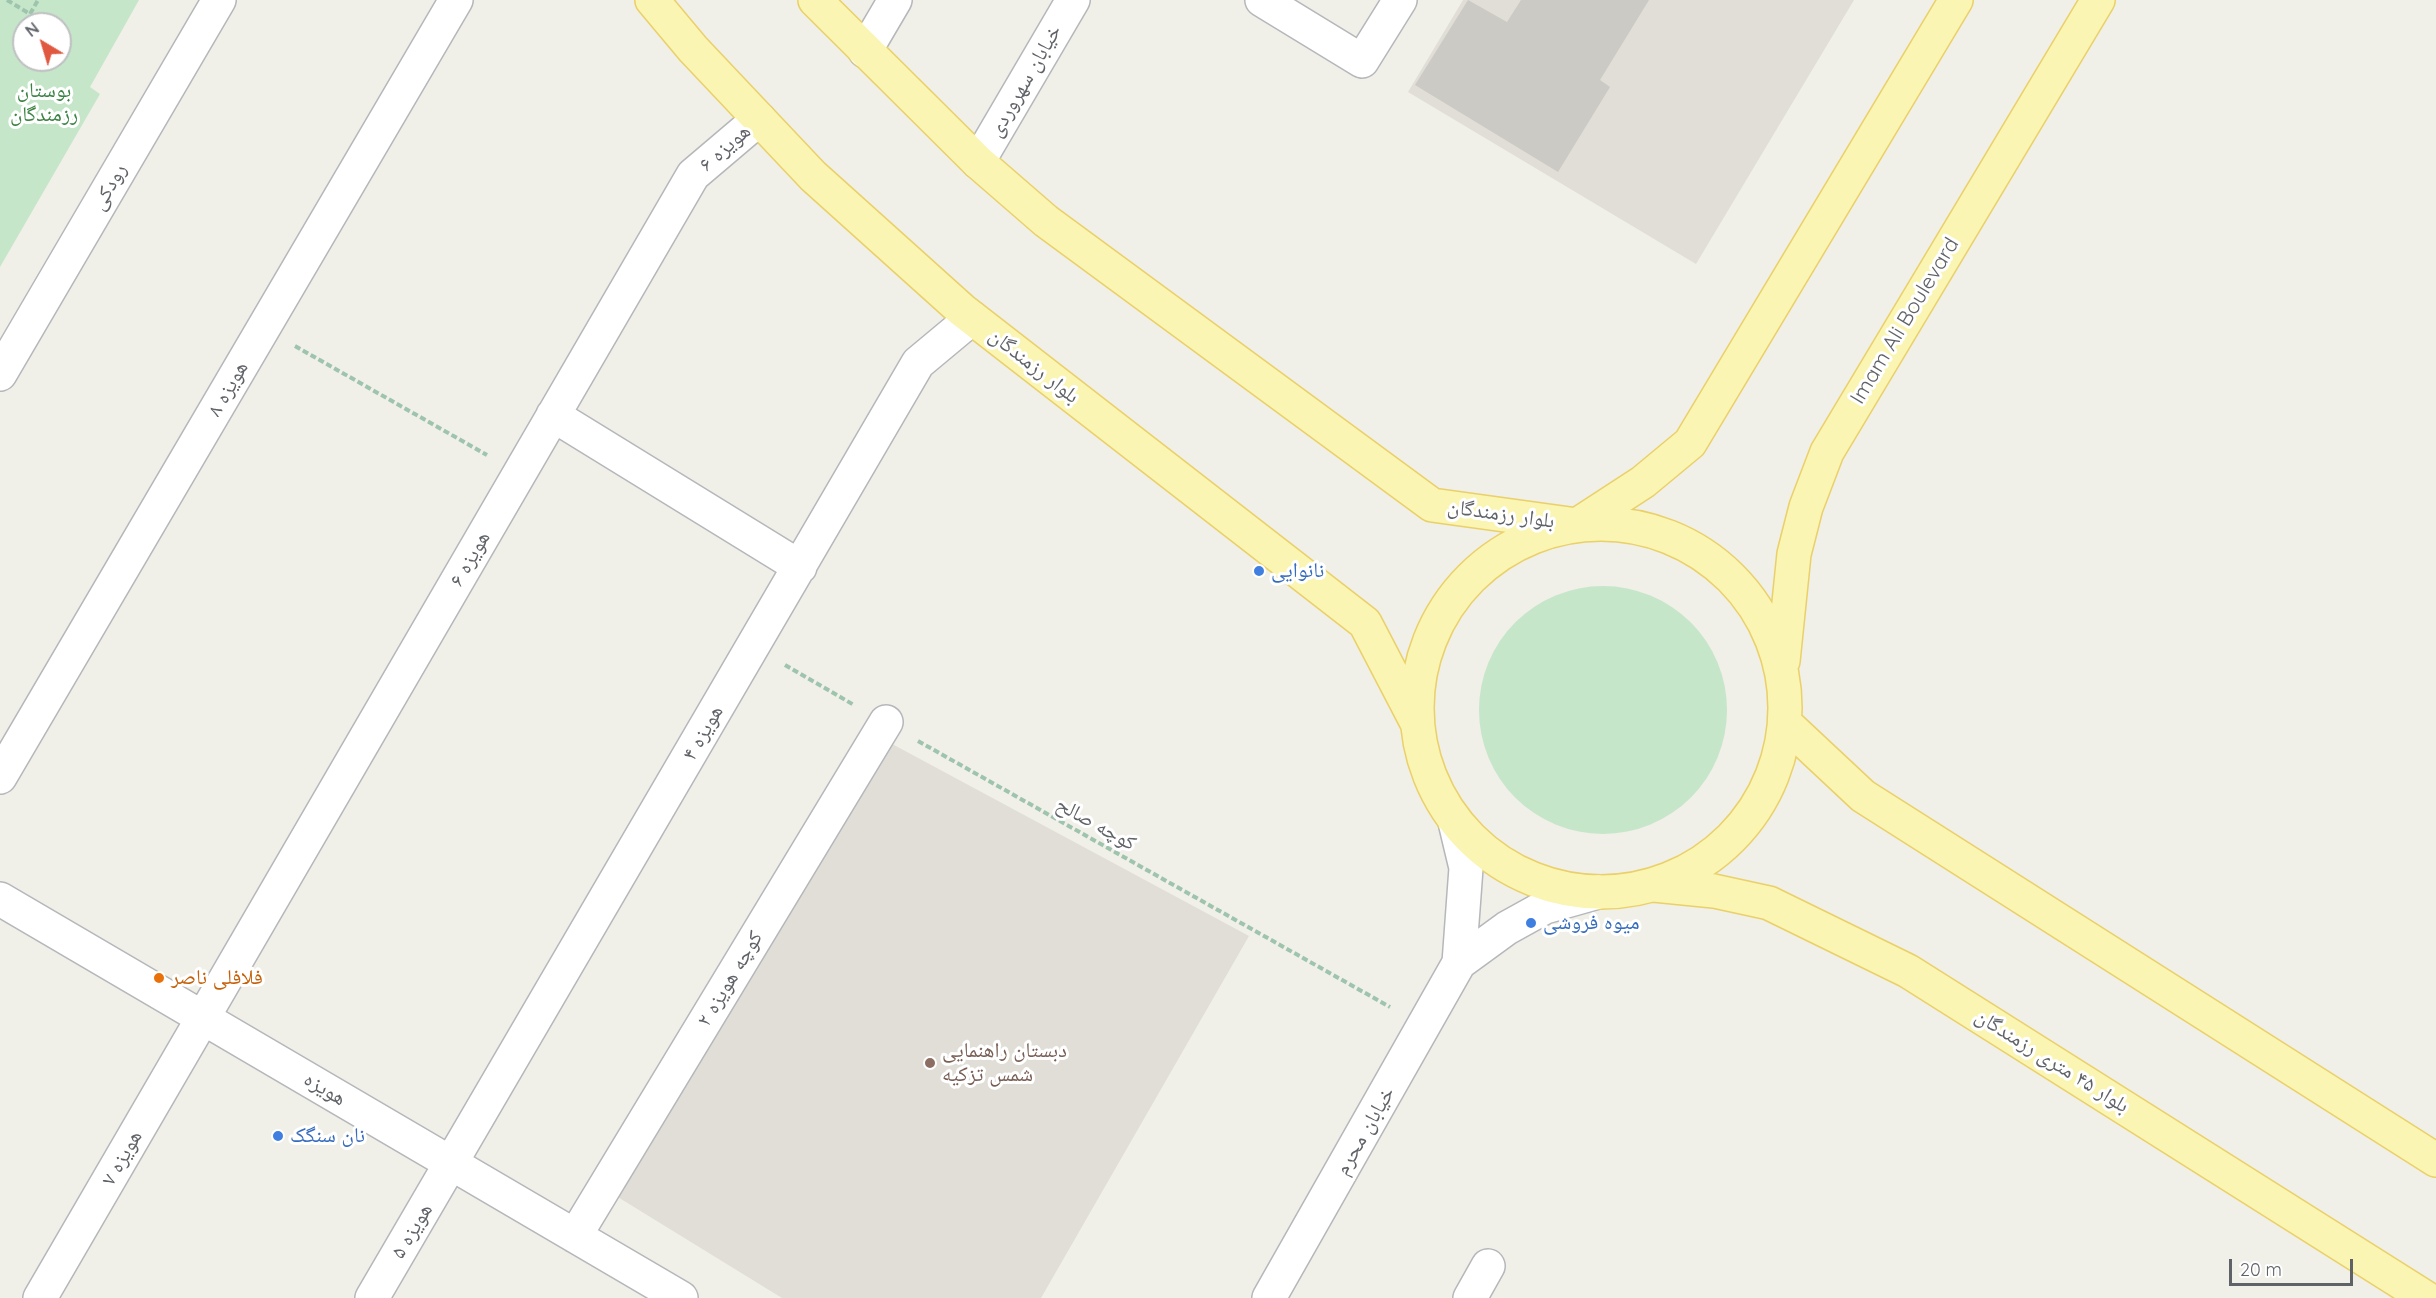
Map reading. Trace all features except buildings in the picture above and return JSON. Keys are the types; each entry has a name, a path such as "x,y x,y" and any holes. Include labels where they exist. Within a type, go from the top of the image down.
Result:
{"main road":[{"name":"بلوار رزمندگان","path":"652,0 693,49 813,176 972,318 1365,623 1417,721"},
{"name":"بلوار رزمندگان","path":"815,0 978,162 1046,221 1432,505 1577,525"},
{"path":"1577,525 1643,482 1689,443 1956,0"},
{"name":"Imam Ali Boulevard","path":"1782,668 1794,554 1806,507 1827,452 2098,0"},
{"path":"1577,525 1632,525 1684,543 1729,574 1763,617 1782,668 1785,723 1772,777 1743,825 1702,862 1652,885 1598,892 1544,884 1495,860 1455,822 1429,775 1417,721 1421,666 1442,614 1477,571 1524,540 1577,525"},
{"path":"1785,723 1863,796 2436,1160"},
{"name":"بلوار ۴۵ متری رزمندگان","path":"1652,885 1714,891 1769,903 1908,971 2416,1295"}],"street":[{"name":"رودکی","path":"0,374 219,0"},
{"name":"هویزه ۸","path":"0,777 456,0"},
{"path":"865,51 895,0"},
{"name":"خیابان سهروردی","path":"978,162 1072,0"},
{"path":"1262,0 1362,61 1400,0"},
{"name":"هویزه ۶","path":"203,1018 693,175 759,119"},
{"name":"هویزه ۴","path":"452,1164 918,363 972,318"},
{"path":"553,416 800,567"},
{"name":"کوچه هویزه ۲","path":"575,1236 886,722"},
{"path":"1455,822 1466,868 1459,963"},
{"path":"1459,963 1507,928 1545,907 1598,892"},
{"name":"هویزه","path":"0,899 678,1297"},
{"name":"خیابان محرم","path":"1269,1298 1459,963"},
{"name":"هویزه ۷","path":"40,1298 203,1018"},
{"name":"هویزه ۵","path":"372,1298 452,1164"},
{"path":"1470,1298 1488,1266"}],"path":[{"path":"7,0 30,14 38,0"},
{"path":"263,328 519,473"},
{"name":"کوچه صالح","path":"753,647 1425,1026"}],"shaded area":[{"path":"1463,0 1854,0 1696,264 1408,92"},
{"name":"دبستان راهنمایی شمس تزکیه","path":"881,738 1249,936 1041,1298 782,1298 608,1191"}],"green space":[{"name":"بوستان رزمندگان","path":"0,0 139,0 90,87 100,94 0,267"},
{"path":"1603,586 1639,592 1661,601 1681,614 1699,632 1712,652 1721,674 1727,710 1721,746 1712,768 1699,788 1681,806 1661,819 1639,828 1603,834 1567,828 1545,819 1525,806 1507,788 1494,768 1485,746 1479,710 1485,674 1494,652 1507,632 1525,614 1545,601 1567,592"}],"place":[{"name":"نانوایی","path":"1259,571"},
{"name":"میوه فروشی","path":"1531,923"},
{"name":"فلافلی ناصر","path":"159,978"},
{"name":"دبستان راهنمایی شمس تزکیه","path":"930,1063"},
{"name":"نان سنگک","path":"278,1136"}]}
